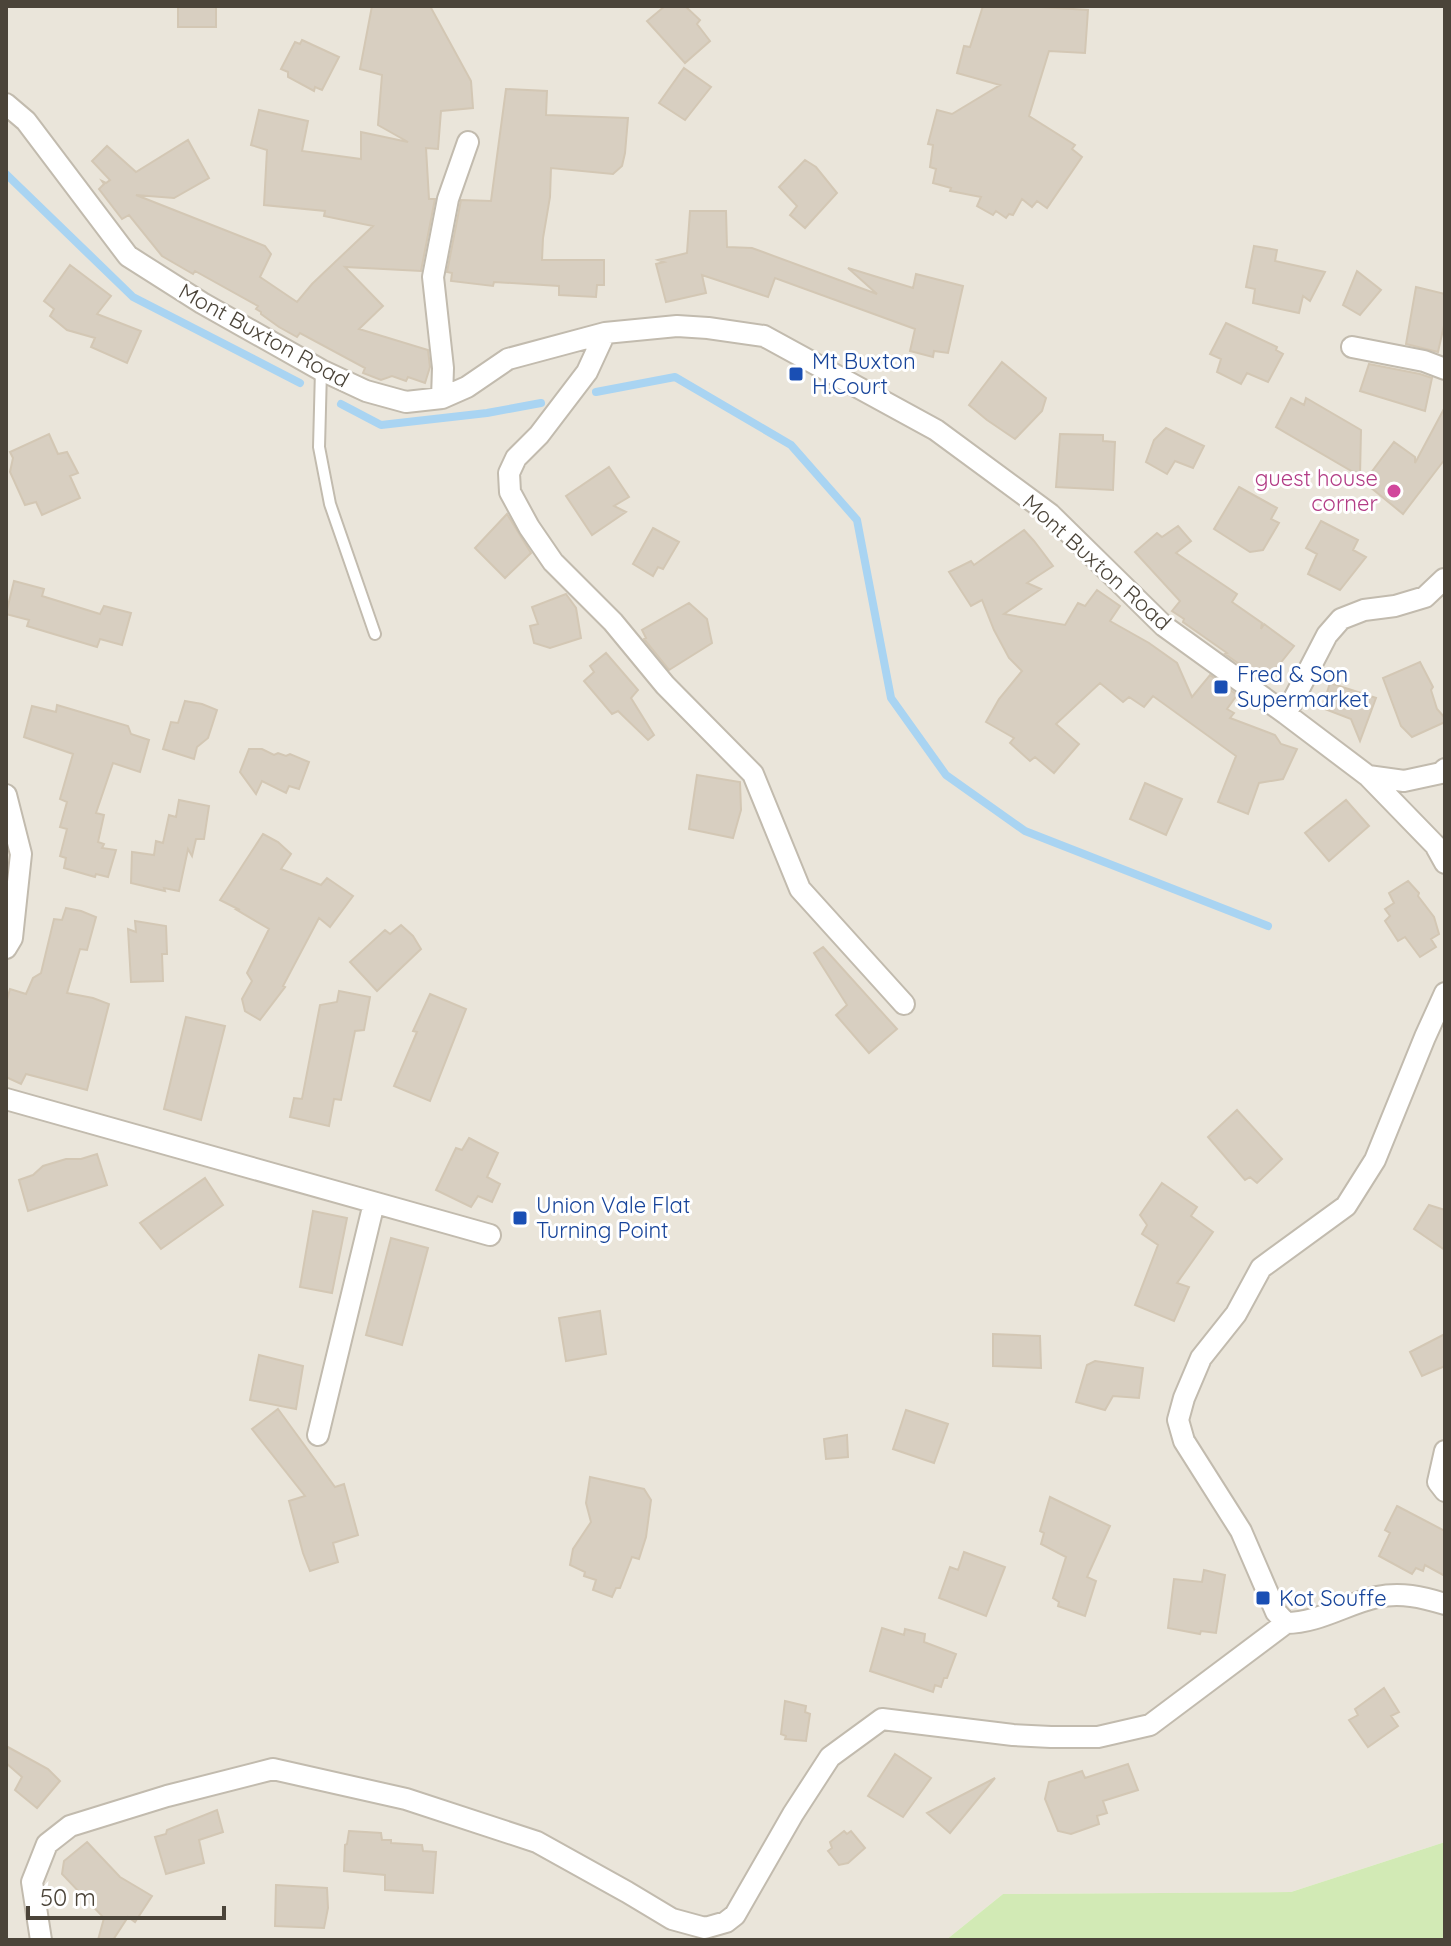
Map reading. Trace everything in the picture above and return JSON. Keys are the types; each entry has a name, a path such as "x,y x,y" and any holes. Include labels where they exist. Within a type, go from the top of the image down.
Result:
{"street":[{"name":"Mont Buxton Road","path":"6,104 26,121 128,256 202,303 321,370 366,391 406,402 442,398 467,387 508,359 605,333 677,326 764,336 936,430 1050,514 1164,626 1368,776 1435,845 1445,863"},
{"path":"442,398 443,368 433,277 448,199 468,142"},
{"path":"605,333 587,372 539,435 516,458 509,473 510,492 553,562 613,622 665,685 753,774 800,889 904,1004"},
{"path":"1352,347 1424,361 1445,369"},
{"path":"1286,714 1327,635 1341,619 1364,610 1395,606 1425,597 1444,579"},
{"path":"1368,776 1404,781 1441,773 1445,769"},
{"path":"6,795 21,854 12,938 6,948"},
{"path":"1286,1623 1276,1612 1241,1531 1184,1441 1178,1420 1201,1358 1236,1314 1261,1268 1346,1206 1375,1160 1445,993"},
{"path":"6,1099 490,1235"},
{"path":"318,1435 374,1203"},
{"path":"1445,1451 1438,1482 1445,1491"},
{"path":"41,1940 32,1882 47,1844 70,1826 167,1796 273,1769 406,1799 537,1842 672,1919 705,1928 726,1922 735,1915 830,1757 882,1719 1013,1735 1098,1737 1150,1725 1286,1623 1301,1623 1378,1597 1413,1595 1445,1604"}],"lane":[{"path":"321,370 319,447 327,490 375,634"}],"shaded area":[{"path":"6,6 1445,6 1445,1842 1291,1892 1003,1894 946,1940 6,1940"}],"green space":[{"path":"1445,1842 1445,1940 946,1940 1003,1894 1291,1892"}],"building":[{"path":"178,6 216,6 216,27 178,27"},
{"path":"372,6 430,6 471,81 473,108 441,111 438,149 426,148 429,199 435,199 421,271 345,267 383,306 359,329 428,350 430,367 425,383 408,377 406,381 392,376 381,380 363,373 365,368 300,333 297,337 261,314 256,309 258,306 162,256 129,215 122,219 99,189 104,184 102,181 106,183 110,180 92,161 107,146 136,172 188,140 209,178 174,198 136,195 265,246 271,254 260,277 297,302 373,226 324,216 325,211 264,205 267,150 251,145 259,110 308,121 302,151 361,159 361,132 408,142 378,125 382,75 360,69"},
{"path":"665,6 685,6 700,20 697,24 710,41 685,63 647,21"},
{"path":"983,6 1088,10 1085,53 1049,51 1029,116 1075,145 1072,149 1082,157 1047,208 1037,201 1032,207 1022,199 1013,215 1009,214 1006,218 996,211 993,215 977,206 981,197 950,191 951,188 933,183 936,169 930,167 933,145 928,144 937,110 952,114 1000,85 957,73 964,46 970,47"},
{"path":"302,40 339,57 322,90 315,87 314,91 288,77 288,72 281,69 295,42 300,44"},
{"path":"684,68 711,87 685,120 659,103"},
{"path":"506,89 547,91 546,115 628,118 622,166 613,174 551,168 542,260 604,260 604,285 597,285 596,297 559,295 559,286 494,282 493,286 451,281 452,273 447,272 461,200 491,201"},
{"path":"805,160 816,167 837,193 805,228 790,215 797,206 779,187"},
{"path":"690,211 726,211 727,247 752,248 877,294 848,268 913,288 916,274 963,286 948,353 934,351 933,357 910,351 915,329 775,278 768,297 702,275 706,293 666,302 656,264 664,262 658,260 687,253"},
{"path":"1254,246 1277,250 1275,261 1325,272 1310,301 1303,296 1299,313 1253,303 1255,289 1246,287"},
{"path":"70,265 111,296 97,314 141,331 127,363 91,347 95,338 67,330 50,316 54,309 44,301"},
{"path":"1357,271 1381,290 1360,315 1343,305"},
{"path":"1416,287 1445,294 1445,321 1438,352 1406,344"},
{"path":"1226,323 1277,347 1276,350 1283,354 1268,382 1247,373 1241,384 1217,372 1221,359 1210,354"},
{"path":"1002,362 1046,398 1042,411 1015,439 969,405"},
{"path":"1369,364 1432,378 1425,411 1360,391"},
{"path":"1291,398 1304,405 1306,398 1361,430 1360,476 1276,427"},
{"path":"1445,407 1445,459 1403,514 1364,482 1394,442 1415,457 1415,463"},
{"path":"1166,428 1204,446 1193,468 1175,461 1167,474 1146,462 1154,440"},
{"path":"49,434 58,454 67,452 78,473 70,476 80,498 42,515 36,502 25,505 10,472 13,458 10,452"},
{"path":"1060,434 1103,435 1103,441 1115,442 1113,490 1056,487"},
{"path":"609,467 629,497 614,506 626,512 592,535 566,496"},
{"path":"1239,487 1277,508 1271,519 1279,523 1263,550 1250,552 1214,529"},
{"path":"507,514 531,553 505,578 475,548"},
{"path":"1321,521 1358,540 1353,550 1366,557 1340,590 1308,574 1317,554 1306,548"},
{"path":"1178,526 1191,541 1176,553 1237,594 1232,602 1262,623 1261,629 1264,624 1294,646 1271,675 1262,669 1257,675 1252,673 1183,622 1184,619 1172,611 1180,601 1135,552 1157,533 1162,537"},
{"path":"653,528 679,542 663,569 658,567 653,576 633,564"},
{"path":"1024,530 1053,566 1027,583 1041,589 1004,614 1065,625 1078,603 1085,606 1097,590 1120,606 1110,621 1177,663 1192,697 1210,675 1237,695 1227,709 1234,713 1230,718 1275,735 1281,744 1297,749 1283,779 1259,783 1248,814 1218,802 1236,756 1153,696 1144,707 1129,697 1123,702 1100,683 1056,724 1079,744 1054,773 1035,757 1030,761 1010,743 1014,738 986,722 999,699 1022,671 1009,658 982,600 971,606 949,572 971,561 974,565"},
{"path":"14,581 44,589 42,596 100,614 104,606 131,613 122,645 100,639 97,647 27,626 29,620 6,614"},
{"path":"566,594 576,608 581,638 550,648 534,643 530,626 538,624 532,607"},
{"path":"689,603 707,619 712,643 669,670 644,639 642,630"},
{"path":"606,653 638,690 631,698 654,735 648,740 618,711 612,714 584,681 594,672 590,666"},
{"path":"1420,662 1445,722 1412,737 1401,726 1383,678"},
{"path":"1330,683 1376,698 1360,741 1351,719 1322,708"},
{"path":"185,701 217,710 208,738 197,747 194,759 163,749 171,722 178,723"},
{"path":"57,705 128,726 131,734 149,740 140,772 113,763 96,813 104,815 98,842 104,844 102,848 116,850 108,877 96,874 95,877 64,868 66,858 60,856 67,829 60,827 67,802 60,799 73,754 24,737 32,706 56,712"},
{"path":"249,749 262,749 274,755 290,754 309,762 299,789 289,786 286,793 262,781 256,794 240,772"},
{"path":"697,775 740,782 741,810 733,838 689,829"},
{"path":"1145,783 1182,799 1166,835 1130,819"},
{"path":"179,800 209,806 204,839 196,839 192,856 188,849 179,891 131,883 132,852 154,855 156,841 163,843 169,815 176,817"},
{"path":"1346,800 1369,826 1329,861 1305,833"},
{"path":"263,834 291,854 281,869 321,885 327,878 353,896 330,927 319,918 285,987 260,1020 245,1011 242,999 252,981 247,973 269,929 220,900"},
{"path":"1408,881 1434,917 1439,934 1431,939 1436,947 1420,957 1405,937 1398,941 1385,921 1390,916 1385,909 1394,903 1389,893"},
{"path":"66,908 96,917 87,950 80,949 67,993 109,1004 87,1090 26,1074 21,1084 6,1077 6,1003 10,989 26,994 33,978 41,973 54,919 62,920"},
{"path":"135,921 166,926 167,954 162,954 163,981 131,982 128,929 136,932"},
{"path":"401,925 421,949 377,991 350,962 385,930 390,934"},
{"path":"823,947 897,1029 869,1053 836,1015 847,1005 814,953"},
{"path":"339,991 370,997 364,1030 355,1031 341,1100 334,1099 329,1126 290,1117 294,1098 302,1099 320,1005 337,1002"},
{"path":"430,994 466,1009 430,1101 394,1086"},
{"path":"186,1017 225,1026 201,1120 164,1109"},
{"path":"1237,1110 1282,1159 1257,1183 1250,1177 1245,1180 1208,1137"},
{"path":"469,1138 498,1153 487,1177 500,1184 492,1202 478,1196 471,1207 436,1190 456,1148 462,1150"},
{"path":"97,1154 107,1185 28,1211 19,1180 33,1175 43,1166"},
{"path":"205,1178 223,1205 161,1249 140,1223"},
{"path":"1162,1183 1197,1207 1191,1216 1213,1232 1177,1283 1189,1287 1174,1321 1135,1305 1158,1245 1142,1234 1147,1225 1140,1215"},
{"path":"1429,1205 1445,1210 1445,1250 1414,1229"},
{"path":"313,1211 347,1218 332,1293 300,1287"},
{"path":"391,1238 428,1248 402,1345 366,1335"},
{"path":"600,1311 606,1354 566,1361 559,1318"},
{"path":"993,1334 1040,1336 1041,1368 993,1366"},
{"path":"1445,1334 1445,1366 1422,1376 1410,1352"},
{"path":"259,1355 303,1366 296,1409 250,1400"},
{"path":"1095,1361 1143,1368 1139,1398 1113,1396 1105,1410 1076,1402 1087,1365"},
{"path":"278,1409 335,1487 344,1484 358,1535 333,1543 338,1562 310,1571 289,1501 305,1496 252,1429"},
{"path":"906,1410 948,1424 934,1463 893,1449"},
{"path":"847,1435 848,1457 826,1459 824,1439"},
{"path":"590,1477 644,1489 651,1500 646,1537 639,1559 632,1557 620,1588 616,1588 612,1597 593,1590 596,1580 584,1576 585,1572 570,1565 573,1549 591,1522 586,1503"},
{"path":"1050,1497 1110,1526 1087,1577 1096,1581 1085,1616 1058,1606 1059,1602 1053,1598 1066,1557 1041,1544 1044,1533 1040,1531"},
{"path":"1397,1506 1445,1531 1445,1576 1425,1565 1423,1571 1416,1568 1412,1574 1379,1556 1390,1533 1385,1530"},
{"path":"964,1552 1005,1567 986,1616 939,1598 950,1567 958,1570"},
{"path":"1204,1570 1225,1575 1216,1633 1201,1631 1200,1634 1168,1628 1174,1579 1202,1582"},
{"path":"882,1628 904,1635 905,1629 925,1634 924,1642 956,1654 941,1687 935,1685 933,1692 870,1671"},
{"path":"1384,1688 1399,1712 1391,1716 1398,1726 1368,1747 1349,1720 1358,1715 1355,1709"},
{"path":"785,1701 806,1706 805,1712 810,1714 806,1741 785,1739 786,1736 781,1734"},
{"path":"6,1746 48,1769 60,1781 37,1808 15,1790 22,1777 6,1763"},
{"path":"895,1754 931,1778 903,1817 868,1796"},
{"path":"1128,1764 1138,1790 1103,1801 1107,1813 1097,1816 1099,1824 1071,1834 1058,1831 1045,1799 1049,1782 1082,1771 1085,1778"},
{"path":"995,1778 950,1833 927,1813"},
{"path":"217,1810 223,1832 199,1840 204,1863 166,1874 155,1837"},
{"path":"349,1831 381,1833 382,1840 422,1845 423,1851 436,1852 433,1893 385,1890 385,1875 344,1871"},
{"path":"844,1831 847,1834 851,1831 865,1848 848,1863 839,1865 828,1851 832,1848 830,1842"},
{"path":"87,1842 120,1877 152,1896 135,1922 128,1917 113,1940 98,1940 104,1918 62,1874 64,1861"},
{"path":"276,1885 327,1888 328,1908 324,1928 275,1926"}],"waterway":[{"path":"6,174 133,297 300,383"},
{"path":"596,392 675,377 791,445 857,520 891,698 946,775 1025,831 1268,926"},
{"path":"341,404 381,425 487,413 541,403"}],"place":[{"name":"Mt Buxton H.Court","path":"796,374"},
{"name":"guest house corner","path":"1394,491"},
{"name":"Fred & Son Supermarket","path":"1221,687"},
{"name":"Union Vale Flat Turning Point","path":"520,1218"},
{"name":"Kot Souffe","path":"1263,1598"}]}
